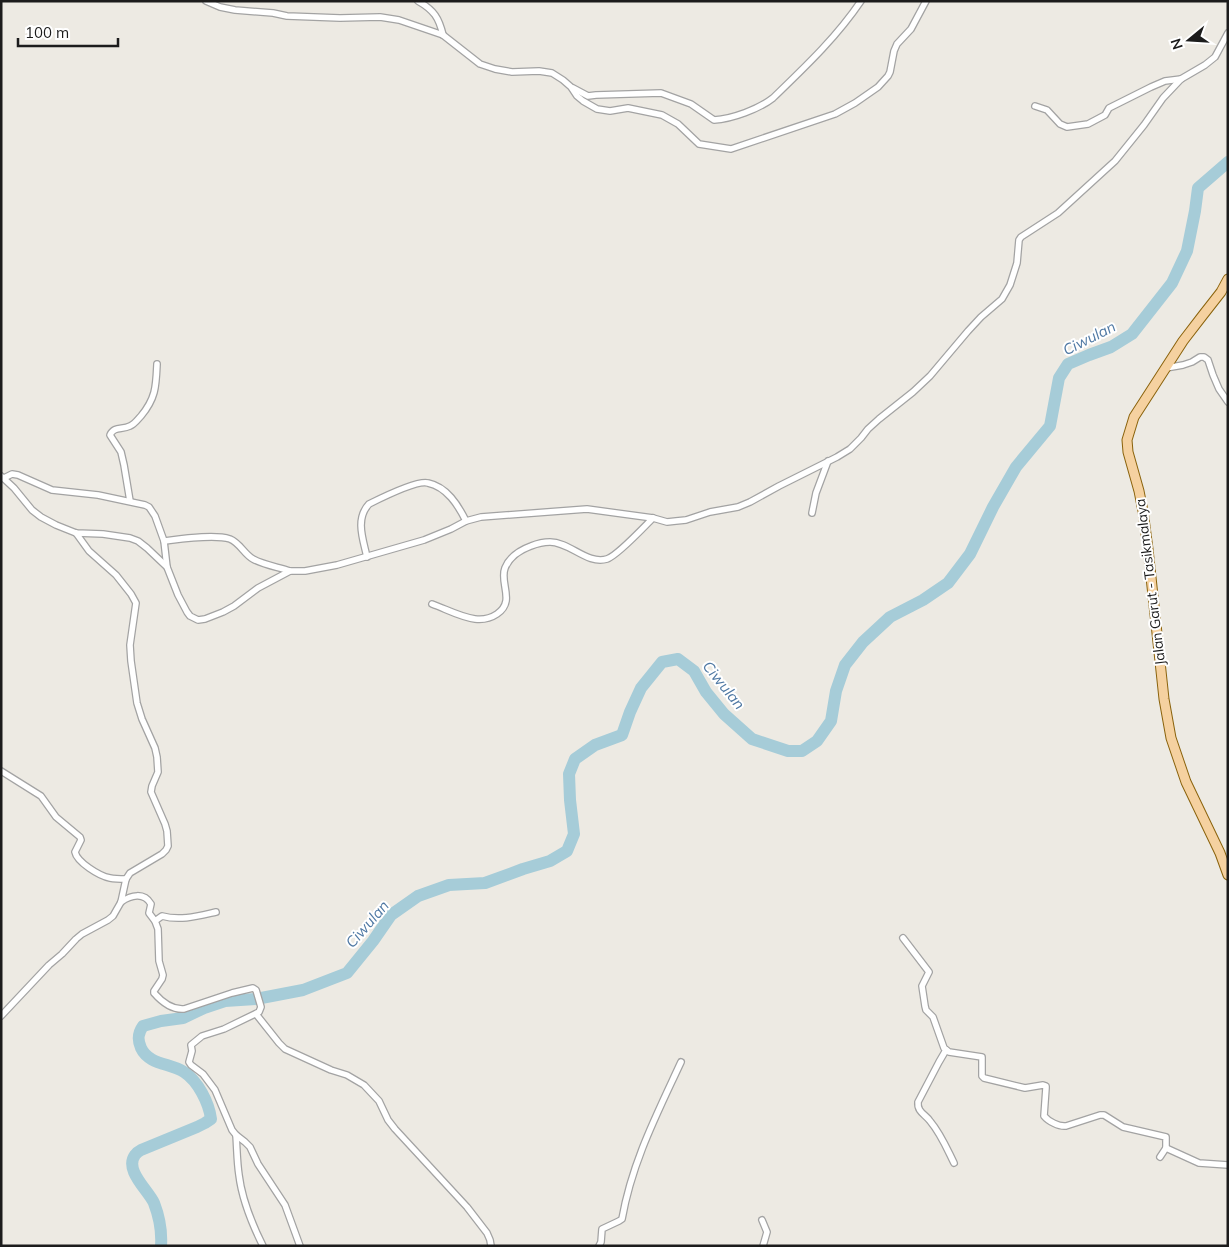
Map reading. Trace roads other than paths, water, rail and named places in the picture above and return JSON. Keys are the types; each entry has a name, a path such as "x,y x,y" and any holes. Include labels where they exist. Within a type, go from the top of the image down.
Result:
{"main road":[{"name":"Jalan Garut - Tasikmalaya","path":"1228,279 1221,292 1166,368 1134,417 1127,445 1139,491 1144,520 1164,699 1171,738 1186,782 1220,853 1228,875"}],"street":[{"path":"206,1 234,10 287,16 392,18 443,35 480,64 494,70 552,73 571,87 588,96 662,93 691,104 714,120 755,109 773,98 820,52 850,18 861,1"},
{"path":"418,1 432,10 443,35"},
{"path":"571,87 577,96 597,109 610,111 628,108 662,115 678,124 699,144 731,149 835,114 878,87 890,72 897,44 911,29 926,1"},
{"path":"164,541 213,537 225,538 232,540 252,559 290,571 305,571 337,565 424,540 466,521 481,517 587,509 676,522 710,512 738,507 750,502 850,448 879,419 930,376 981,317 1002,300 1010,285 1017,264 1022,236 1058,213 1115,161 1163,98 1181,79 1215,57 1228,33"},
{"path":"1035,106 1047,110 1064,126 1072,127 1088,124 1105,114 1109,108 1151,87 1165,81 1181,79"},
{"path":"1166,368 1183,365 1204,357 1208,360 1219,389 1228,402"},
{"path":"130,501 121,452 110,435 115,429 134,424 152,402 157,364"},
{"path":"812,513 816,493 828,461"},
{"path":"167,568 148,548 138,541 103,534 76,533 56,525 32,510 3,477 12,474 18,475 52,490 98,495 145,505 152,511 164,541 167,568 178,596 190,616 198,620 228,609 258,588 290,571"},
{"path":"367,557 361,521 365,508 369,504 422,482 428,482 441,488 461,510 466,521"},
{"path":"432,604 476,620 494,616 505,604 507,598 504,581 505,568 516,553 530,546 550,542 562,544 593,559 607,559 613,556 653,518"},
{"path":"1,1016 76,939 113,916 121,902 127,876 132,870 162,854 167,848 168,842 165,824 152,792 152,786 158,772 157,757 137,703 133,677 130,646 136,603 116,575 89,551 76,533"},
{"path":"1,771 41,796 57,818 80,837 81,840 74,852 80,861 108,878 126,879"},
{"path":"121,902 134,895 147,899 151,904 149,914 155,921 159,933 159,961 163,975 154,993 167,1005 178,1010 184,1009 232,993 256,989 261,1007 260,1010 256,1014 224,1029 200,1037 192,1045 189,1062 203,1074 215,1090 231,1128 236,1136 250,1147 258,1164 285,1205 300,1246"},
{"path":"155,921 162,916 175,919 216,912"},
{"path":"902,938 930,972 922,987 925,1008 934,1017 946,1050 982,1057 982,1076 984,1078 1025,1088 1046,1086 1044,1116 1061,1126 1104,1115 1123,1127 1166,1137 1166,1148 1160,1157"},
{"path":"256,1014 285,1048 331,1070 347,1075 364,1085 379,1101 388,1120 395,1129 467,1207 487,1233 491,1246"},
{"path":"946,1050 917,1106 938,1132 954,1163"},
{"path":"599,1246 602,1229 622,1219 634,1168 649,1130 681,1062"},
{"path":"236,1136 239,1175 244,1199 254,1229 263,1246"},
{"path":"1166,1148 1199,1163 1228,1165"},
{"path":"762,1220 767,1232 763,1246"}],"waterway":[{"name":"Ciwulan","path":"161,1246 161,1230 156,1208 138,1180 132,1167 132,1161 140,1150 197,1127 211,1119 202,1093 189,1076 178,1069 154,1061 145,1054 139,1042 139,1034 143,1026 183,1018 225,1001 256,999 303,990 347,973 391,915 418,896 449,885 485,883 550,861 567,851 574,834 569,774 575,759 595,745 622,735 641,688 662,662 678,659 694,671 706,692 724,714 752,739 788,751 802,751 817,741 831,721 836,691 845,665 863,642 890,617 923,600 948,583 970,554 993,507 1016,467 1050,426 1059,378 1068,364 1111,347 1132,334 1172,283 1187,251 1198,188 1228,162"}]}
